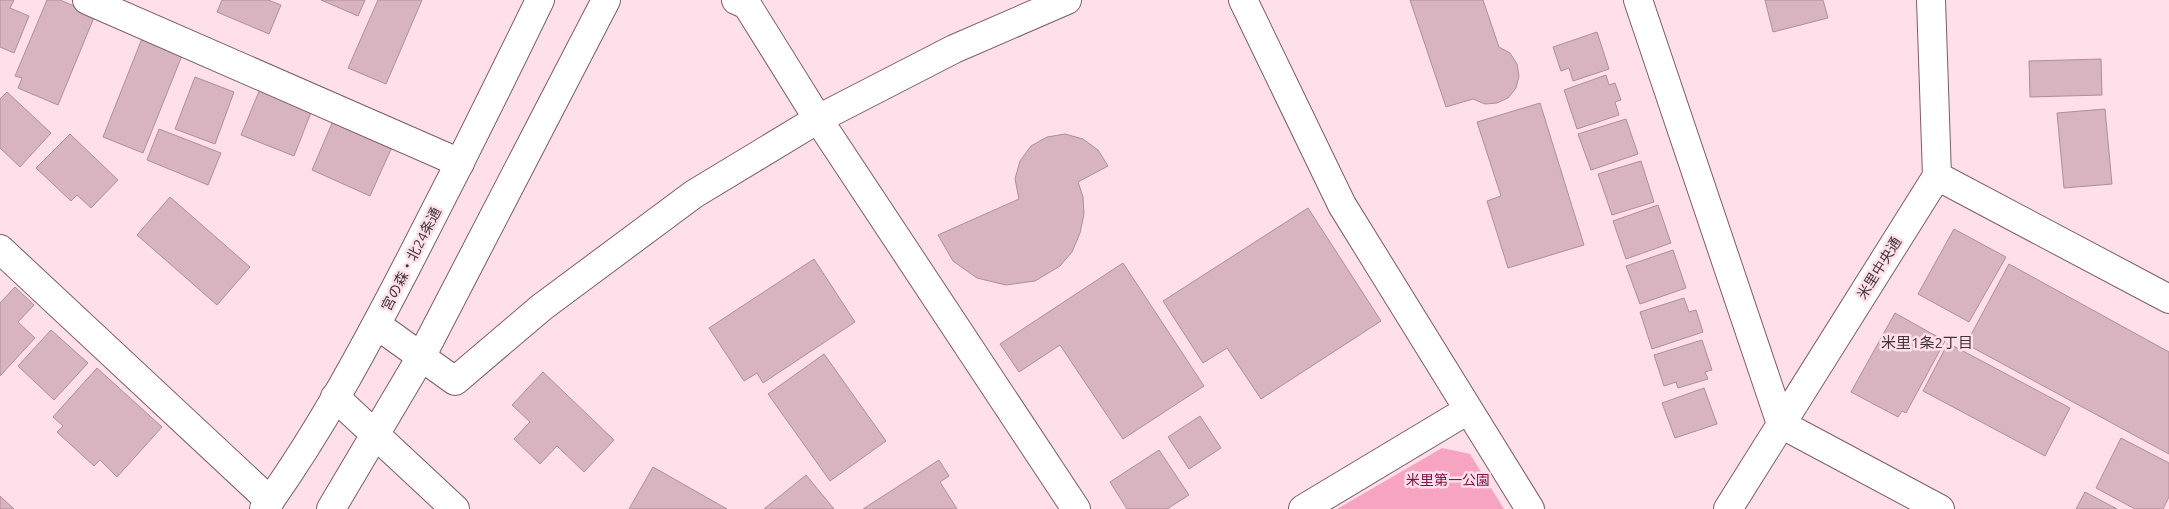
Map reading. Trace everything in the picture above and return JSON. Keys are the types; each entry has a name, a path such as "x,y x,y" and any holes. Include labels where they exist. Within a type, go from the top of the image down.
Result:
{"street":[{"path":"87,0 460,163"},
{"name":"宮の森・北24条通","path":"267,505 335,397 377,325 460,163 540,0"},
{"path":"330,509 421,357 606,0"},
{"path":"736,0 746,5 818,119 1076,509"},
{"path":"377,325 455,380 542,307 694,194 818,119 954,49 1067,0"},
{"path":"1243,0 1342,205 1530,509"},
{"path":"1638,0 1781,424 1940,509"},
{"path":"1931,0 1937,176 2169,299"},
{"name":"米里中央通","path":"1728,509 1937,176"},
{"path":"0,249 267,505"},
{"path":"335,397 455,509"},
{"path":"1303,509 1468,410"}],"green space":[{"name":"米里第一公園","path":"1442,448 1470,454 1504,509 1337,509"}],"building":[{"path":"0,0 14,0 10,8 29,16 14,53 0,47"},
{"path":"47,0 60,0 95,15 58,105 18,88 22,78 15,76"},
{"path":"222,0 268,0 281,5 269,34 217,12"},
{"path":"321,0 365,0 358,16"},
{"path":"378,0 422,0 386,84 348,68"},
{"path":"1410,0 1483,0 1499,47 1510,53 1517,64 1519,76 1516,88 1508,98 1497,103 1485,104 1473,99 1446,107"},
{"path":"1765,0 1823,0 1828,18 1773,32"},
{"path":"1597,32 1609,69 1573,81 1569,68 1561,71 1553,47"},
{"path":"143,36 183,53 143,153 103,137"},
{"path":"2101,59 2102,95 2030,97 2029,61"},
{"path":"1606,75 1609,85 1615,83 1621,100 1615,102 1619,115 1577,129 1564,90"},
{"path":"195,77 234,92 215,144 175,129"},
{"path":"260,89 312,110 294,156 241,135"},
{"path":"7,92 51,133 20,167 0,148 0,99"},
{"path":"1540,103 1584,245 1508,268 1487,201 1501,196 1477,122"},
{"path":"2105,109 2112,184 2064,188 2057,113"},
{"path":"1626,119 1638,154 1591,170 1578,134"},
{"path":"333,121 392,147 370,196 312,170"},
{"path":"159,129 221,153 208,185 147,160"},
{"path":"70,134 118,180 91,208 77,195 71,201 36,168"},
{"path":"1065,134 1083,139 1098,150 1108,166 1078,182 1083,197 1084,214 1080,233 1072,252 1060,266 1035,281 1006,285 977,278 953,261 938,235 1019,199 1015,179 1020,161 1031,146 1047,137"},
{"path":"1641,161 1654,202 1612,215 1598,174"},
{"path":"170,197 250,267 217,305 137,235"},
{"path":"1658,205 1671,243 1626,259 1613,221"},
{"path":"1308,208 1381,321 1261,399 1227,348 1203,363 1163,301"},
{"path":"1954,229 2006,257 1969,322 1918,294"},
{"path":"1673,250 1686,288 1640,304 1626,266"},
{"path":"814,259 855,322 763,383 757,373 744,381 709,328"},
{"path":"1123,263 1204,386 1123,439 1060,345 1019,372 1000,344"},
{"path":"2009,264 2169,352 2169,454 1966,344"},
{"path":"15,287 34,305 18,322 35,338 0,376 0,303"},
{"path":"1684,298 1689,312 1696,310 1703,332 1652,349 1640,312"},
{"path":"1895,313 1945,341 1906,413 1902,411 1898,417 1851,392"},
{"path":"51,330 88,363 54,400 18,366"},
{"path":"1702,340 1712,370 1705,372 1708,379 1678,388 1676,382 1664,386 1654,355"},
{"path":"1948,343 2070,408 2045,456 1923,391"},
{"path":"824,354 886,441 830,481 768,394"},
{"path":"97,368 162,427 117,477 100,460 94,466 57,432 63,426 53,417"},
{"path":"543,372 614,440 584,472 557,446 540,464 514,439 530,422 512,405"},
{"path":"1704,388 1717,424 1675,438 1662,403"},
{"path":"1200,416 1221,448 1189,469 1168,437"},
{"path":"2121,438 2169,463 2169,497 2163,509 2135,509 2096,488"},
{"path":"1159,450 1189,495 1167,509 1127,509 1110,482"},
{"path":"939,460 949,476 940,482 957,509 863,509"},
{"path":"653,467 727,509 629,509"},
{"path":"806,475 834,509 764,509"},
{"path":"2085,492 2117,509 2076,509"},
{"path":"0,496 14,509 0,509"}],"district":[{"name":"米里1条2丁目","path":"1927,342"}]}
